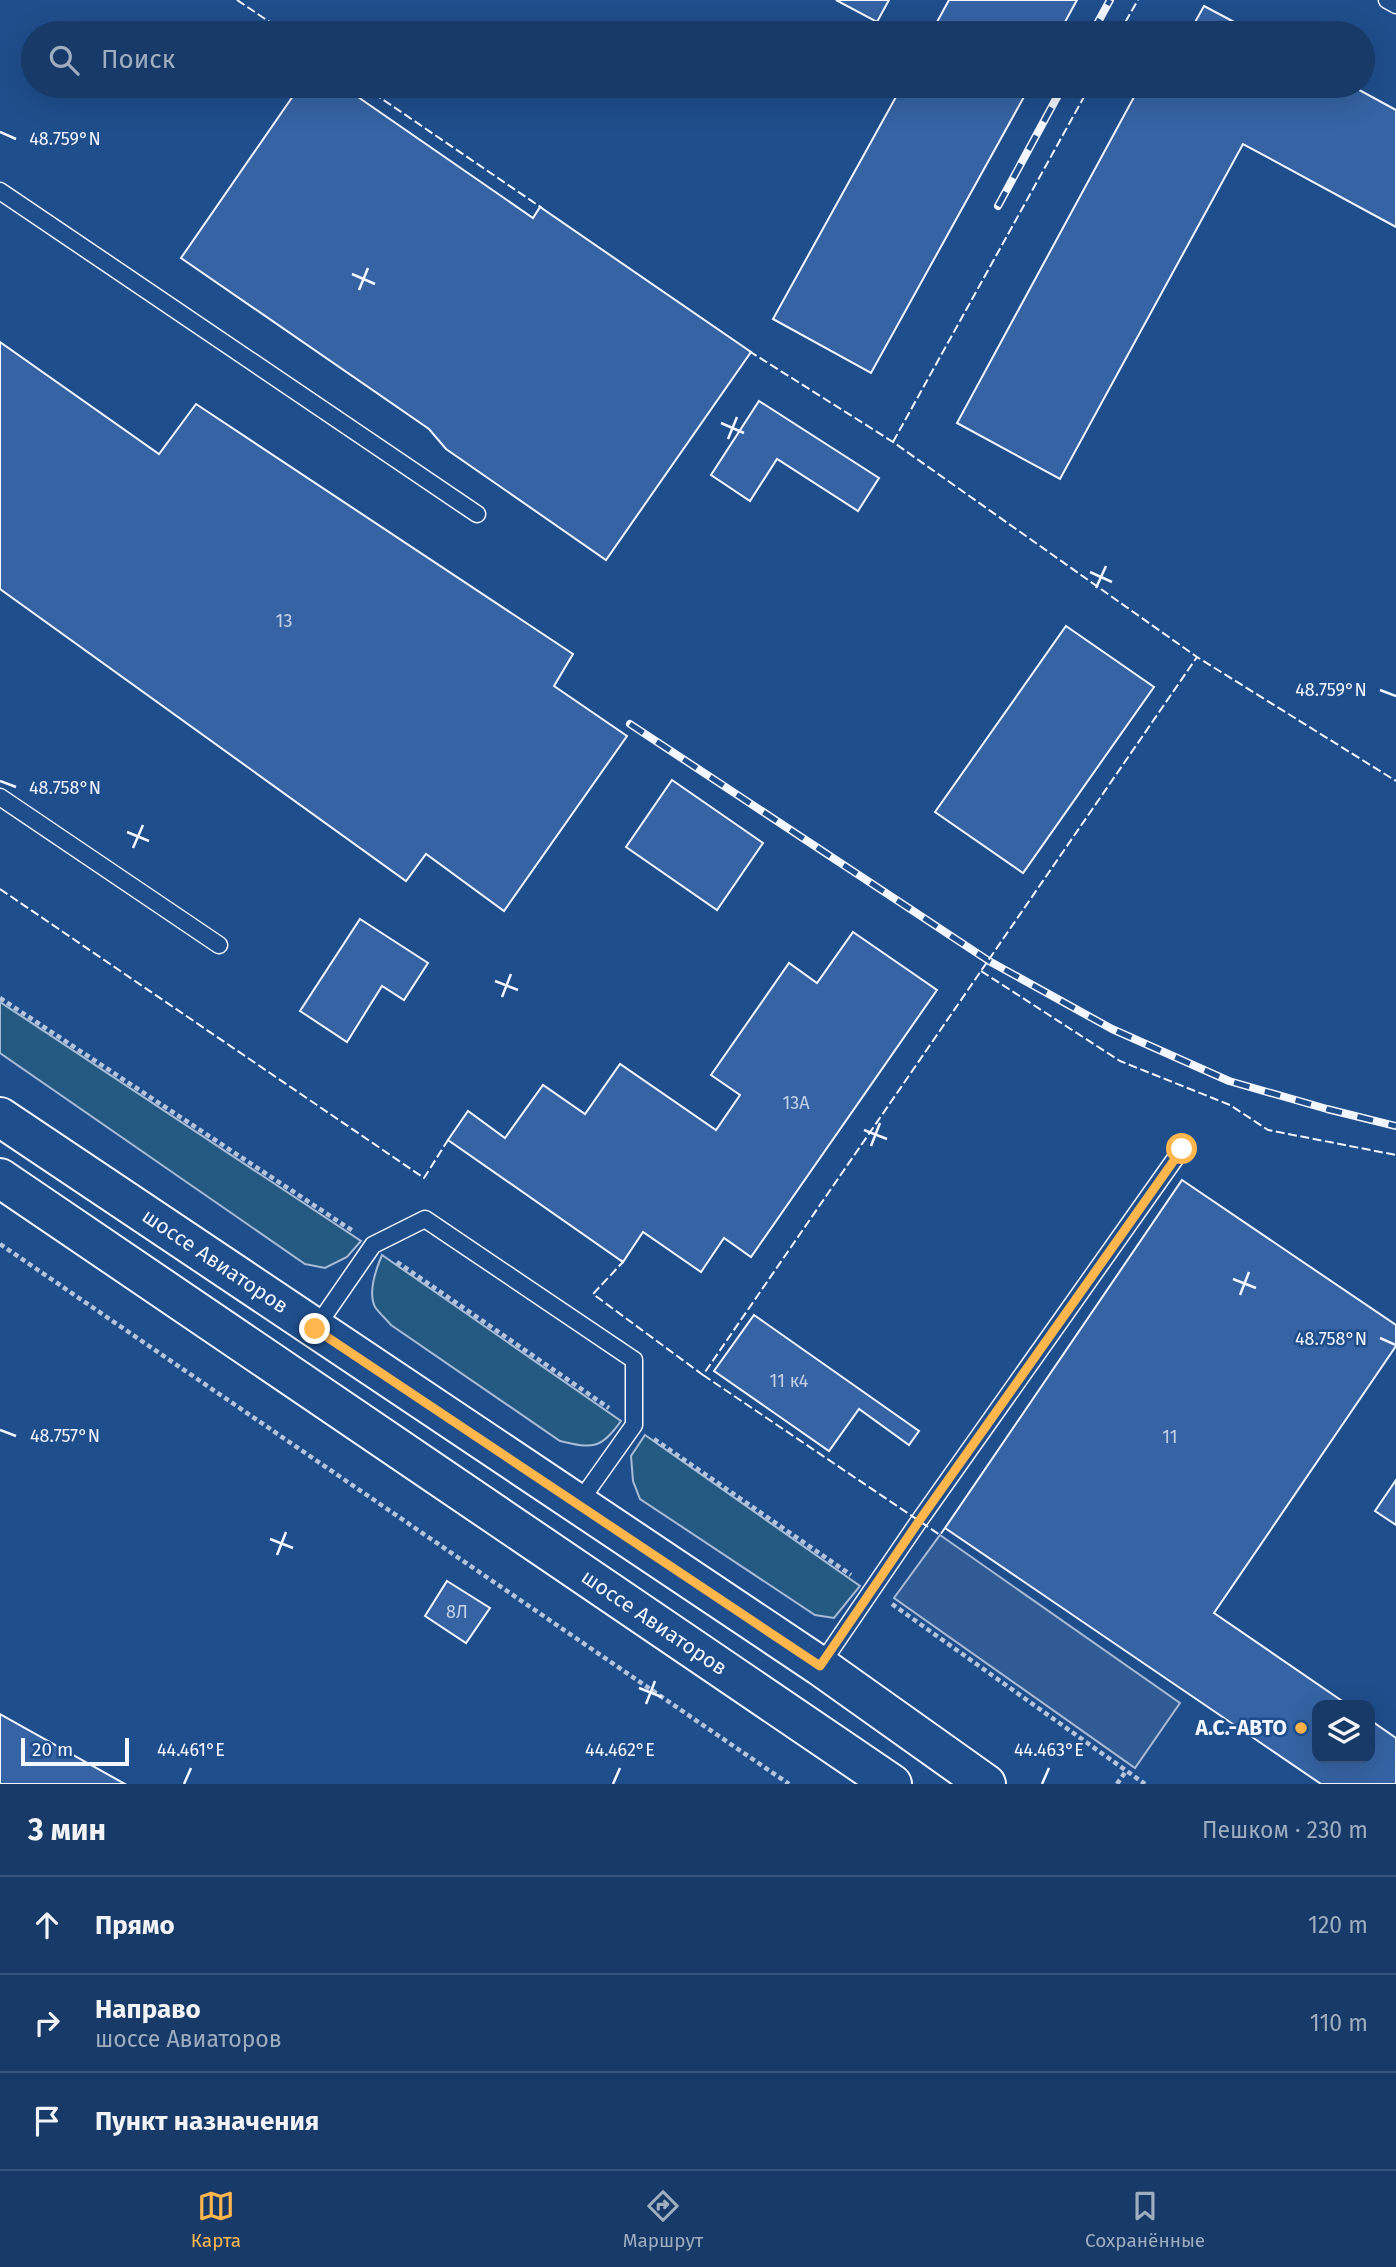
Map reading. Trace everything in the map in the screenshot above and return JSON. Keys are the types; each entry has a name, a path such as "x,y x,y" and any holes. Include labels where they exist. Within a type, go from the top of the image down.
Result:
{"main road":[{"name":"шоссе Авиаторов","path":"0,1117 820,1666 986,1784"},
{"name":"шоссе Авиаторов","path":"0,1178 892,1784"}],"lane":[{"path":"1387,0 1396,5"},
{"path":"0,191 477,514"},
{"path":"0,797 219,945"},
{"path":"820,1666 1182,1149"},
{"path":"315,1329 373,1245 425,1219 634,1360 634,1425 578,1504"}],"path":[{"path":"0,998 373,1245 873,1590 1145,1784"},
{"path":"0,1244 789,1784"},
{"path":"1117,1784 1126,1770"}],"shaded area":[{"path":"0,1002 361,1241 347,1257 325,1268 305,1264 0,1053"},
{"path":"382,1255 621,1421 602,1442 589,1446 560,1441 391,1325 375,1307 372,1295"},
{"path":"645,1435 860,1586 834,1618 815,1615 640,1499 633,1481 631,1456"},
{"path":"940,1535 1180,1703 1135,1768 894,1598"}],"building":[{"path":"836,0 889,0 875,21"},
{"path":"949,0 1077,0 1066,21 938,21"},
{"path":"1204,6 1232,21 1196,21"},
{"path":"292,98 359,98 533,218 540,207 751,352 606,560 446,449 429,429 181,258"},
{"path":"895,98 1023,98 871,373 773,319"},
{"path":"1133,98 1374,98 1396,110 1396,227 1243,144 1060,479 957,423"},
{"path":"0,342 159,454 196,404 573,654 554,686 627,736 504,911 426,854 406,881 0,589"},
{"path":"759,401 879,478 858,511 777,459 750,501 711,475"},
{"path":"1066,626 1154,687 1023,873 935,812"},
{"path":"672,780 763,843 717,910 626,847"},
{"path":"360,919 428,963 404,1000 382,986 347,1042 300,1011"},
{"path":"853,932 937,990 751,1257 724,1238 701,1272 643,1232 623,1262 448,1140 468,1111 505,1138 543,1085 585,1114 620,1064 716,1130 740,1095 711,1075 789,963 817,983"},
{"path":"1182,1180 1396,1325 1396,1346 1214,1613 1341,1700 1312,1700 1312,1763 1375,1763 1375,1723 1396,1738 1396,1784 1321,1784 945,1528"},
{"path":"754,1315 919,1431 909,1445 859,1409 829,1451 714,1371"},
{"path":"1396,1480 1396,1525 1375,1511"},
{"path":"447,1581 490,1608 466,1643 425,1616"},
{"path":"0,1714 125,1784 0,1784"}],"railway":[{"path":"1099,21 1110,0"},
{"path":"998,206 1056,98"},
{"path":"630,724 989,961 1112,1029 1229,1081 1396,1126"}],"fence":[{"path":"237,0 268,21"},
{"path":"1126,21 1138,0"},
{"path":"381,98 542,208"},
{"path":"893,442 1083,98"},
{"path":"749,351 893,442 1197,657 1396,781"},
{"path":"621,1260 623,1262 593,1294 703,1375 1197,657"},
{"path":"0,889 424,1178 448,1140 452,1143"},
{"path":"981,971 1120,1061 1230,1105 1268,1130 1396,1155"},
{"path":"703,1375 940,1535 945,1528"}],"place":[{"name":"А.С.-АВТО","path":"1301,1728"}],"route":[{"path":"315,1329 820,1666 1182,1149"}]}
